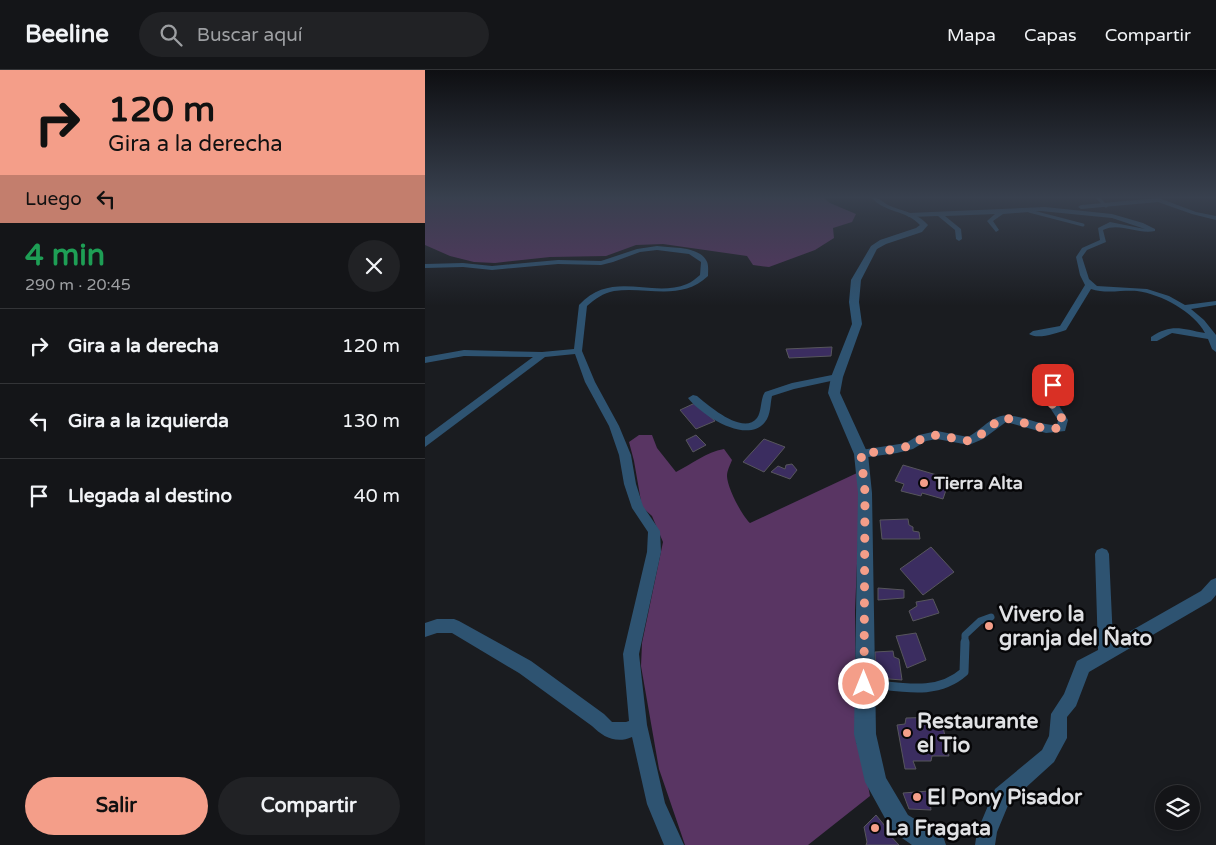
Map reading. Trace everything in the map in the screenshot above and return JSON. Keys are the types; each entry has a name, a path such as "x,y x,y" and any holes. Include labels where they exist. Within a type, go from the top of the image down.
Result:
{"street":[{"path":"908,233 883,242 875,248 856,280 854,302 857,324 837,377 834,393 861,454 865,492 865,734 876,782 900,823 934,845"},
{"path":"958,233 959,239"},
{"path":"1101,233 1104,241 1084,249 1079,257 1082,272 1089,285 1101,289 1128,289 1149,292 1183,308 1200,320 1213,337 1216,350"},
{"path":"425,266 463,264 492,268 563,261 601,263 639,250 657,248 691,252 700,257 704,262 704,276 698,282 678,290 619,287 594,294 583,305 578,351 590,382 614,426 625,456 638,508 654,531 654,552 631,654 637,725 656,804 674,845"},
{"path":"1033,334 1051,332 1063,328 1089,285"},
{"path":"1183,308 1216,303"},
{"path":"1154,339 1166,330 1213,337"},
{"path":"425,360 464,353 541,355 578,351"},
{"path":"425,443 541,355"},
{"path":"693,398 721,419 740,427 753,426 760,422 765,413 768,394 792,386 837,377"},
{"path":"861,454 897,449 909,446 923,438 937,435 969,441 979,436 999,420 1006,418 1046,429 1061,428 1063,420 1049,398 1049,391 1053,385 1069,378"},
{"path":"1102,554 1106,652"},
{"path":"985,845 987,832 1002,796 1048,756 1058,738 1059,714 1070,700 1083,667 1205,596 1216,585"},
{"path":"425,630 437,626 454,626 525,667 598,720 608,730 627,731 637,725"}],"lane":[{"path":"864,684 923,688 946,684 958,679 965,672 965,635 980,621 991,617"}],"shaded area":[{"path":"425,233 834,233 834,238 815,250 769,267 753,265 747,256 663,244 636,245 606,256 550,257 495,263 474,262 450,256 425,245"},
{"path":"639,435 652,435 657,448 676,472 705,455 724,449 732,460 727,474 729,487 739,508 750,523 857,473 860,493 855,611 856,743 861,748 870,796 808,845 685,845 659,769 641,666 642,643 663,542 652,516 642,507 629,442"}],"building":[{"path":"832,347 831,356 789,358 786,349"},
{"path":"695,403 715,421 696,429 680,410"},
{"path":"696,435 706,445 693,452 686,440"},
{"path":"764,439 785,447 764,472 743,462"},
{"path":"792,464 797,470 790,479 771,472 778,466 785,469 786,465"},
{"name":"Tierra Alta","path":"903,465 947,478 949,481 943,499 922,493 921,496 901,491 904,484 895,481"},
{"path":"908,519 909,525 913,527 913,531 919,532 920,539 882,539 880,520"},
{"path":"931,547 954,572 923,595 900,569"},
{"path":"878,588 904,590 904,598 878,600"},
{"path":"933,599 939,613 913,621 909,611 917,606 916,602"},
{"path":"916,633 926,660 907,668 896,636"},
{"path":"893,651 894,657 899,659 902,680 876,678 875,652"},
{"path":"941,717 949,756 932,756 931,761 913,761 916,769 905,769 897,725 905,724 906,718"},
{"name":"El Pony Pisador","path":"929,791 931,810 909,809 903,793"},
{"name":"La Fragata","path":"876,815 885,826 885,830 899,845 866,845 864,827"}],"place":[{"name":"Tierra Alta","path":"924,483"},
{"name":"Vivero la granja del Ñato","path":"989,626"},
{"name":"Restaurante el Tio","path":"907,733"},
{"name":"El Pony Pisador","path":"917,797"},
{"name":"La Fragata","path":"875,828"}],"route":[{"path":"864,684 865,492 861,454 897,449 909,446 923,438 937,435 969,441 979,436 999,420 1006,418 1046,429 1061,428 1063,420 1049,398 1049,391 1053,385"}]}
